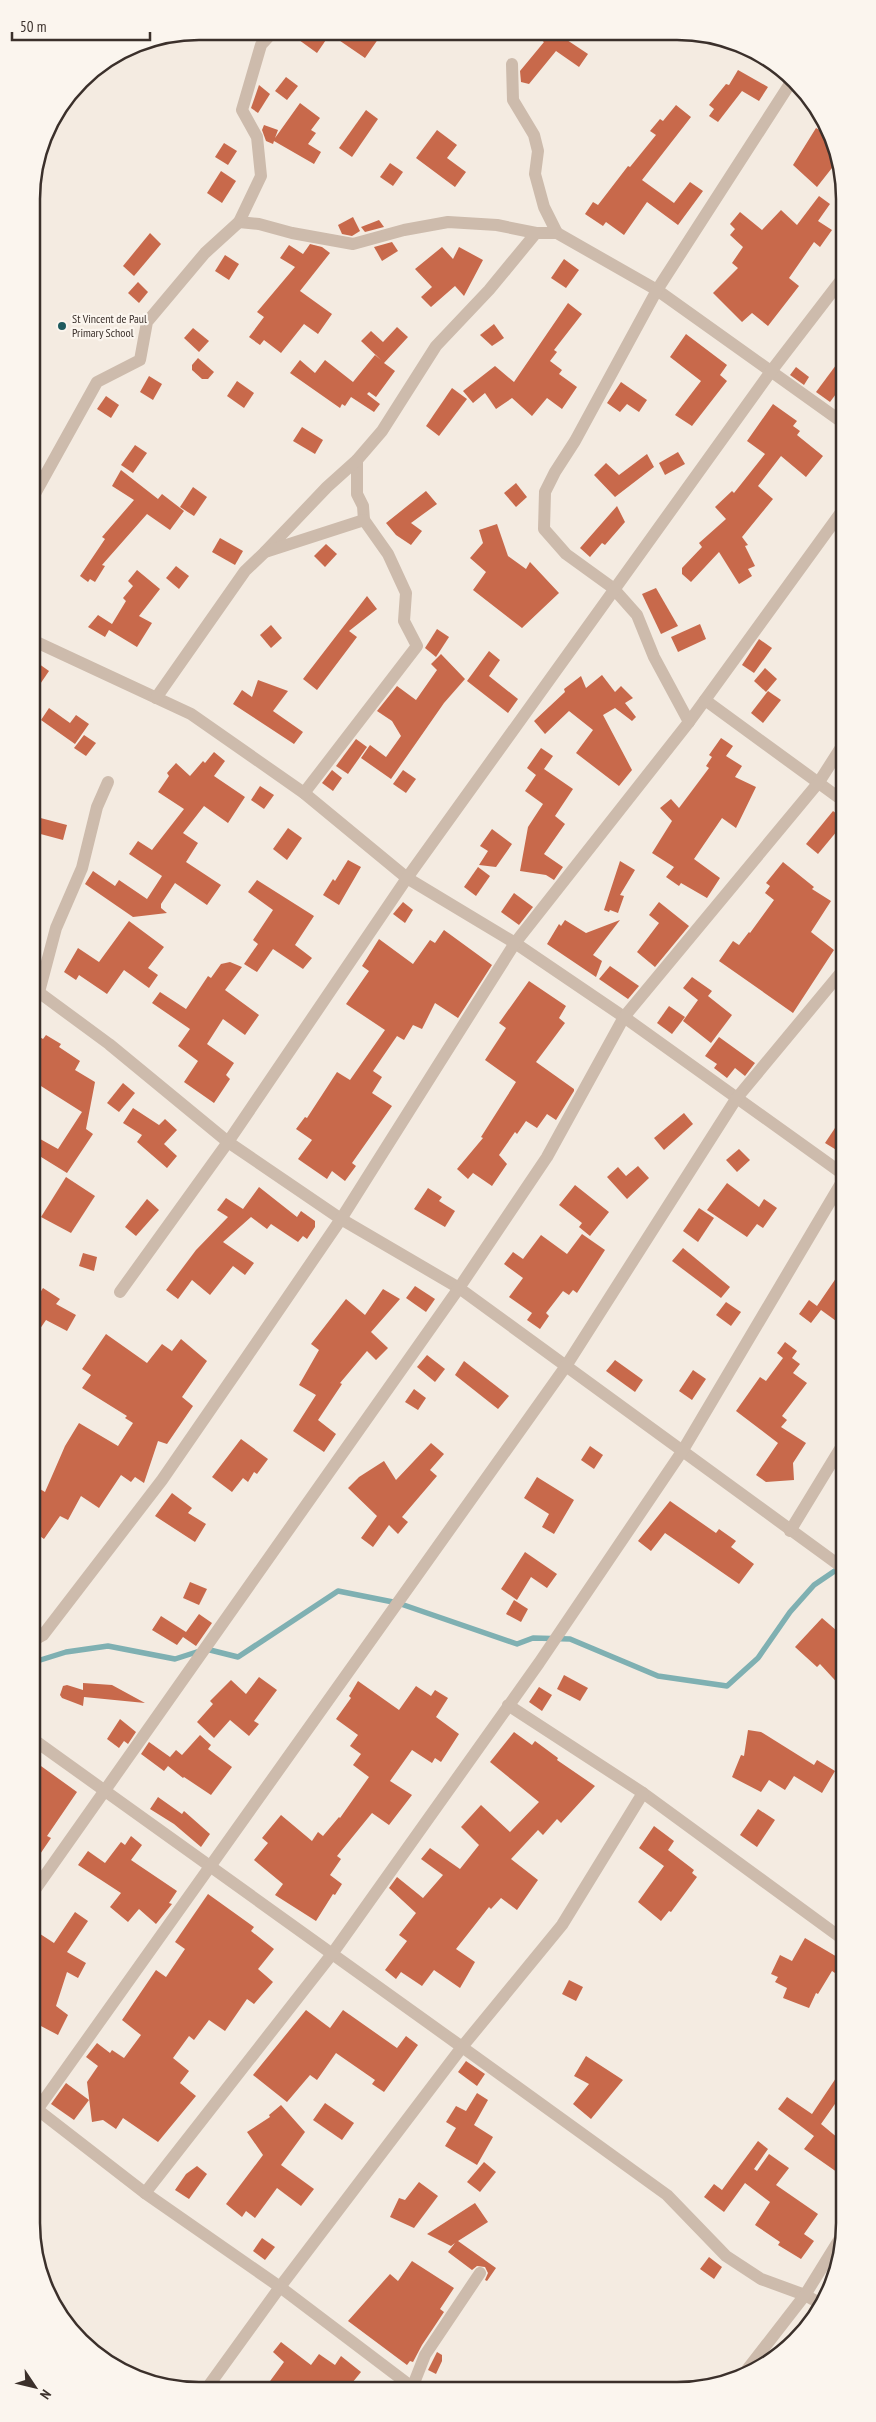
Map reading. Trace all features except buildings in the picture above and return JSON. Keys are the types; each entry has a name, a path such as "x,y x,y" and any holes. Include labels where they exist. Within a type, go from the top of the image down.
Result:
{"street":[{"path":"40,484 97,382 140,360 147,322 205,253 239,222 261,176 257,137 242,110 261,45 266,40"},
{"path":"512,64 513,100 534,135 538,151 535,174 544,206 557,233"},
{"path":"689,722 654,657 637,615 612,588 566,554 544,529 545,492 575,441 657,290 788,86"},
{"path":"239,222 259,224 292,233 353,244 404,230 448,222 497,224 536,232 557,233 657,290 772,370 836,418"},
{"path":"156,698 245,571 327,487 357,460 382,431 436,346 489,290 536,232"},
{"path":"120,1292 228,1142 407,878 772,370 836,287"},
{"path":"304,793 417,646 404,621 406,593 388,554 364,520 363,506 357,494 357,460"},
{"path":"40,1637 162,1480 341,1219 514,943 689,722 836,519"},
{"path":"264,552 364,520"},
{"path":"40,644 191,714 304,793 407,878 514,943 624,1017 836,1169"},
{"path":"704,700 836,795"},
{"path":"40,1883 458,1288 548,1156 624,1017 819,782 836,755"},
{"path":"40,978 56,928 82,868 97,807 108,782"},
{"path":"40,2103 566,1366 736,1099 836,978"},
{"path":"40,993 109,1044 228,1142 341,1219 458,1288 682,1450 790,1531 836,1563"},
{"path":"145,2193 332,1954 539,1663 682,1450 836,1192"},
{"path":"790,1531 836,1455"},
{"path":"508,1705 643,1794 836,1934"},
{"path":"40,1744 667,2195 726,2256 761,2279 805,2295 816,2301"},
{"path":"211,2382 280,2287 462,2047 562,1926 643,1794"},
{"path":"40,2114 145,2193 280,2287 405,2382"},
{"path":"752,2363 805,2295 834,2248"},
{"path":"414,2382 426,2355 480,2273"}],"waterway":[{"path":"40,1660 66,1652 108,1646 175,1659 206,1649 238,1657 338,1591 398,1603 517,1644 533,1638 570,1639 658,1676 727,1686 758,1658 790,1612 814,1585 836,1570"}],"place":[{"name":"St Vincent de Paul Primary School","path":"62,326"}]}
